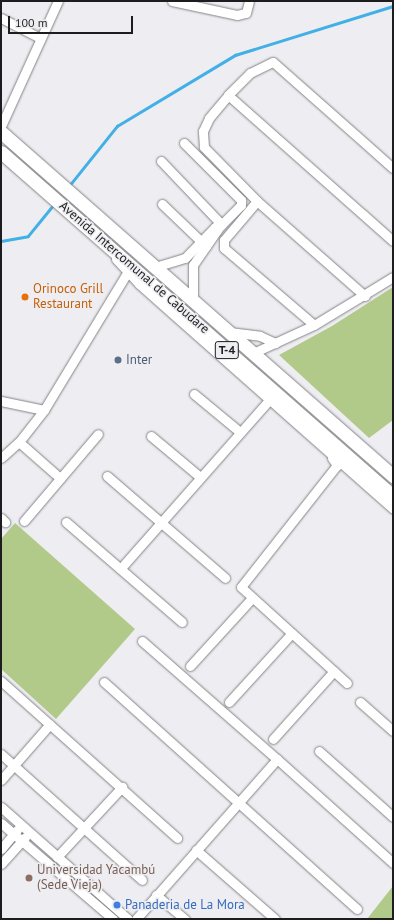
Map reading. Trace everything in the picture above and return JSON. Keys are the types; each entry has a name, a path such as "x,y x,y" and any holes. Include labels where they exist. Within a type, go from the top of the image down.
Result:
{"highway":[{"name":"Avenida Intercomunal de Cabudare","path":"1,132 393,476"},
{"name":"Avenida Intercomunal de Cabudare","path":"1,152 393,496"},
{"path":"256,376 268,401"}],"street":[{"path":"1,126 58,1"},
{"path":"172,1 237,16 246,13 249,1"},
{"path":"1,18 40,38"},
{"path":"365,296 257,201 204,147 203,131 209,118 228,95 250,73 274,62 393,168"},
{"path":"228,95 393,241"},
{"path":"155,267 185,258 204,244 241,205 241,200 184,143"},
{"path":"1,160 39,184"},
{"path":"161,160 221,225"},
{"path":"257,201 224,240 224,248 314,325"},
{"path":"162,204 204,244"},
{"path":"91,231 127,273 332,458 337,465 242,584 242,590 347,683"},
{"path":"193,300 193,265 204,244"},
{"path":"185,258 193,265"},
{"path":"1,458 19,442 44,410 127,273"},
{"path":"253,353 314,325 365,296 393,277"},
{"path":"229,332 260,336 275,343"},
{"path":"194,394 240,432"},
{"path":"1,401 44,410"},
{"path":"121,568 268,401"},
{"path":"268,401 393,509"},
{"path":"24,521 98,434"},
{"path":"151,436 200,477"},
{"path":"19,442 60,478"},
{"path":"107,476 225,578"},
{"path":"66,522 182,622"},
{"path":"190,666 252,598"},
{"path":"229,702 292,633"},
{"path":"142,641 393,863"},
{"path":"273,739 334,671"},
{"path":"1,681 122,787 177,838"},
{"path":"104,682 237,803 357,909"},
{"path":"360,702 393,731"},
{"path":"1,780 50,724"},
{"path":"319,750 393,817"},
{"path":"1,754 82,828 142,880"},
{"path":"136,919 277,759"},
{"path":"57,857 82,828 122,787"},
{"path":"1,808 128,919"},
{"path":"1,823 113,919"},
{"path":"1,849 21,826"},
{"path":"1,864 29,833"},
{"path":"196,850 275,919"},
{"path":"156,895 185,919"}],"green space":[{"path":"393,287 393,420 369,438 279,355 332,326"},
{"path":"15,523 135,629 56,719 1,669 1,539"},
{"path":"393,886 393,919 367,919"}],"waterway":[{"path":"69,186 117,126 235,55 393,6"},
{"path":"1,241 28,236 54,204"}],"place":[{"name":"Orinoco Grill Restaurant","path":"25,297"},
{"name":"Inter","path":"118,360"},
{"name":"Universidad Yacambú (Sede Vieja)","path":"29,878"},
{"name":"Panaderia de La Mora","path":"117,905"}]}
